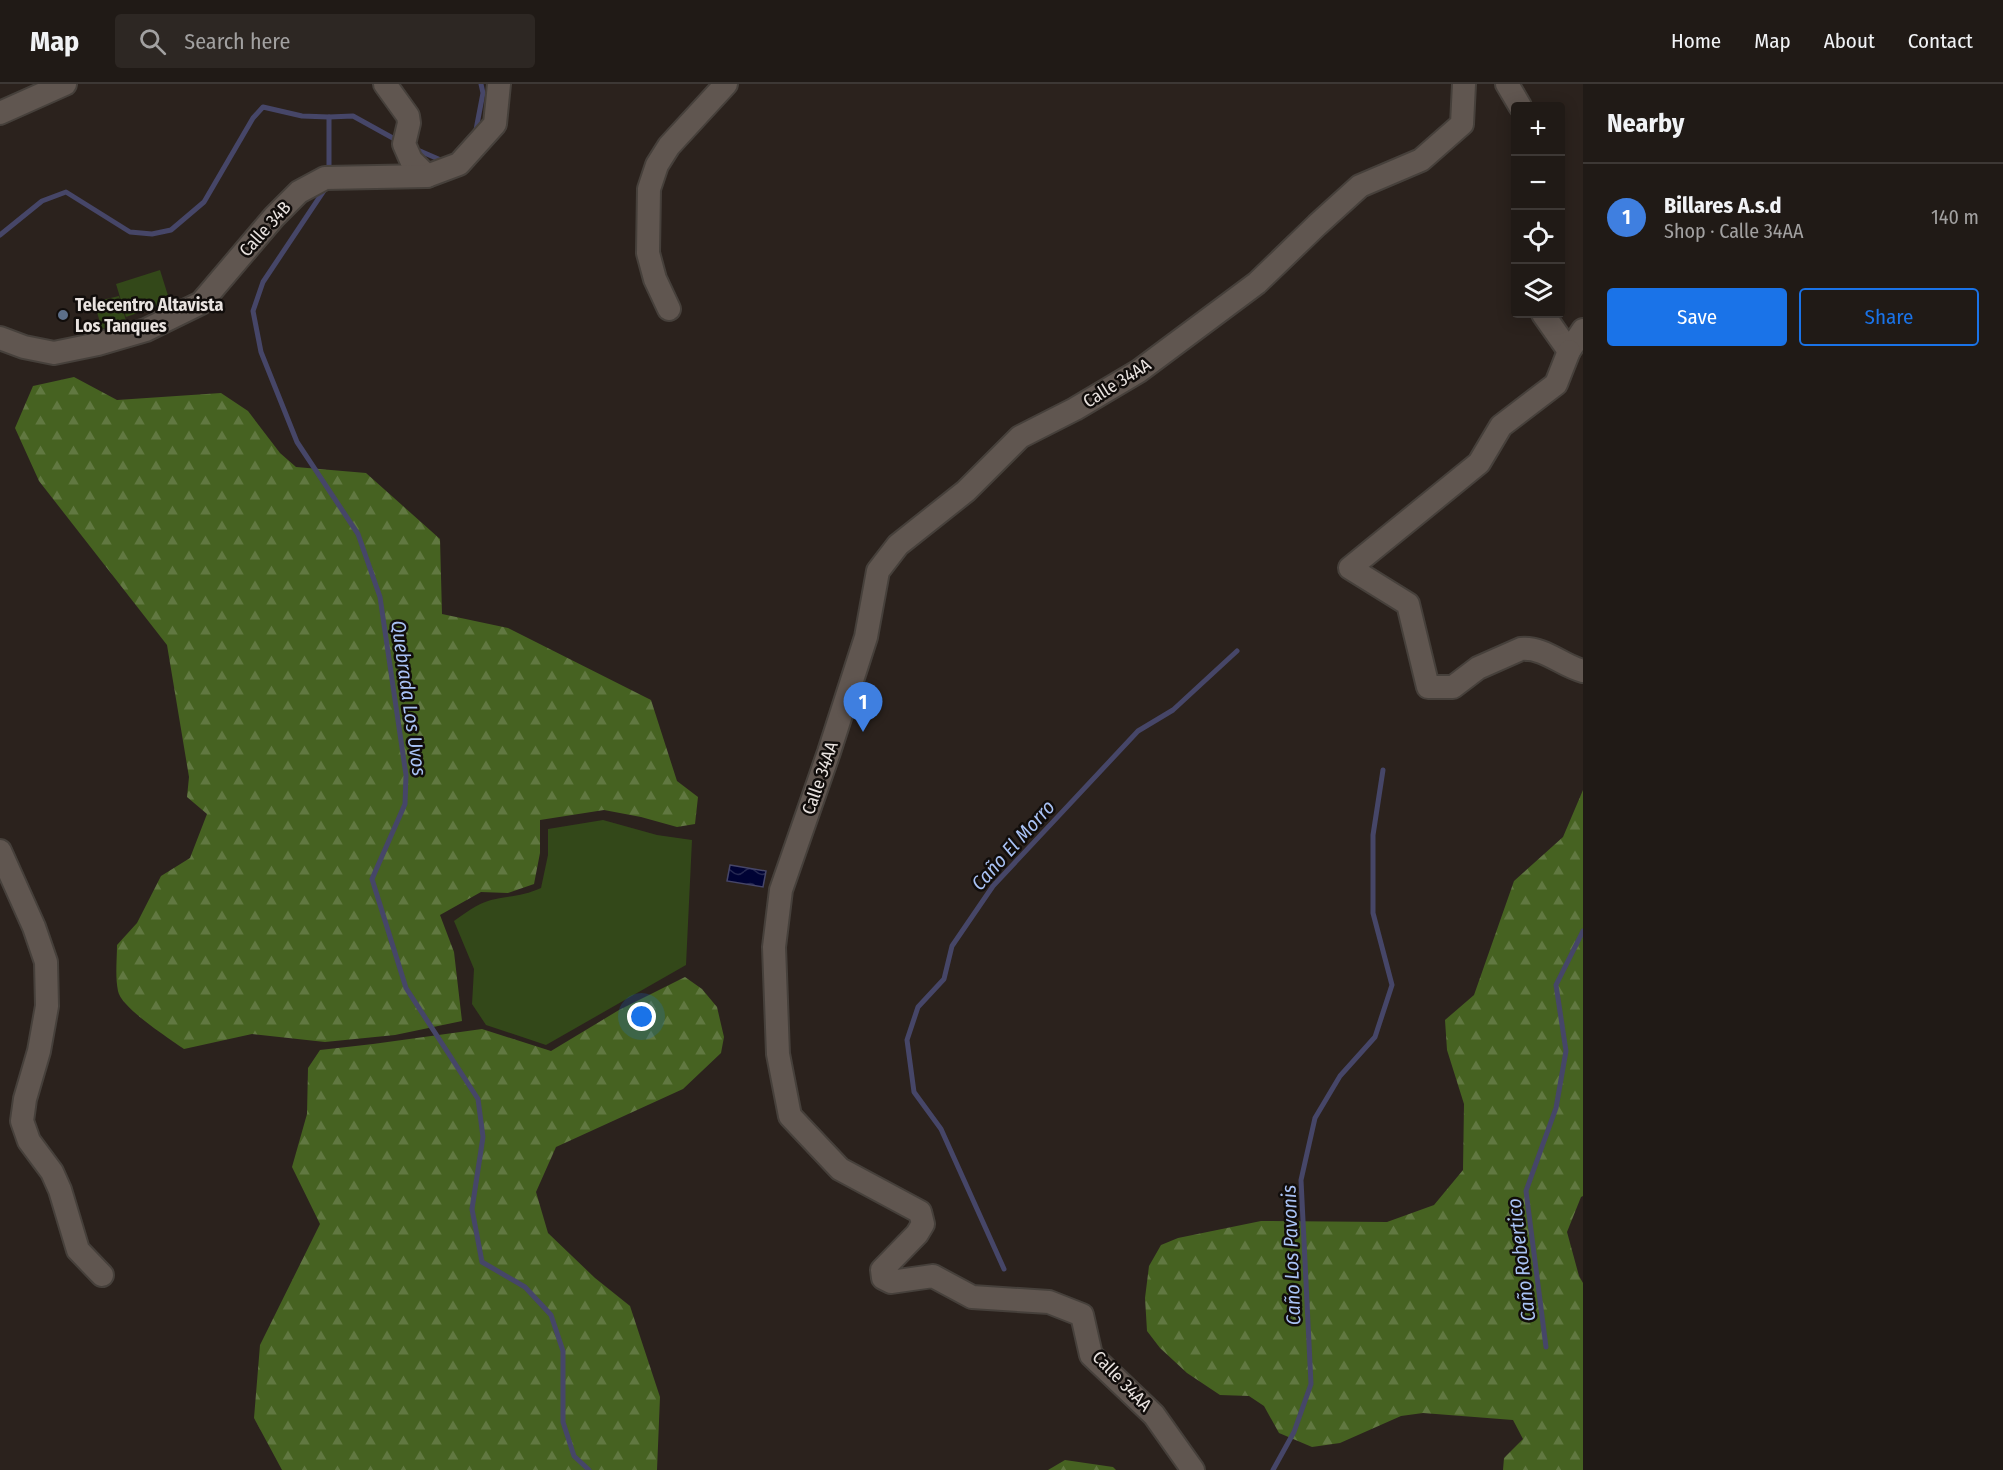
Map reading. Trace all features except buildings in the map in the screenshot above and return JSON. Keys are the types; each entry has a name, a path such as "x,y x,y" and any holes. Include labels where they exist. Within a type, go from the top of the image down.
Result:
{"street":[{"path":"0,113 65,84"},
{"path":"385,84 408,116"},
{"path":"408,84 406,97 409,123 404,144 411,160 427,176"},
{"name":"Calle 34B","path":"0,338 24,347 54,352 98,344 146,330 201,303 274,217 299,192 329,178 427,176 459,164 495,123 500,84"},
{"path":"669,309 655,279 648,253 649,189 657,165 669,146 726,84"},
{"name":"Calle 34AA","path":"1193,1470 1154,1415 1091,1355 1082,1315 1049,1302 972,1297 933,1276 891,1282 883,1278 882,1270 918,1234 923,1224 920,1212 840,1169 790,1116 778,1054 774,946 781,890 866,637 878,571 898,545 966,491 1020,437 1075,409 1139,371 1257,284 1360,186 1420,160 1462,124 1464,84"},
{"path":"1507,84 1518,102"},
{"path":"1546,318 1569,351"},
{"path":"1583,330 1569,351 1556,384 1501,426 1479,463 1350,568 1408,604 1428,687 1453,687 1478,668 1521,649 1529,648 1583,671"},
{"path":"0,851 34,927 46,962 47,1006 22,1121 29,1141 52,1172 60,1190 78,1250 102,1275"}],"green space":[{"path":"160,270 170,302 126,317 116,284"},
{"path":"119,296 126,321 102,329 94,302"},
{"path":"74,377 117,400 221,393 248,411 280,453 296,467 366,473 440,539 442,614 508,628 651,700 677,781 698,797 695,824 677,827 604,810 540,820 540,853 534,884 508,893 481,892 440,915 454,952 462,1021 395,1035 325,1042 252,1034 184,1049 158,1031 121,998 117,980 117,945 137,923 161,876 190,858 207,814 187,797 189,777 167,645 39,481 15,428 33,386"},
{"path":"1583,790 1583,1196 1567,1232 1583,1283 1583,1470 1503,1470 1504,1458 1523,1439 1513,1420 1423,1413 1401,1416 1340,1443 1312,1447 1279,1433 1264,1406 1249,1396 1220,1395 1187,1373 1160,1348 1147,1331 1145,1298 1149,1266 1161,1245 1178,1238 1261,1221 1387,1222 1434,1205 1463,1170 1464,1104 1447,1050 1445,1020 1474,995 1514,881 1563,837"},
{"path":"603,820 657,835 692,840 686,965 546,1045 486,1025 472,1004 474,969 454,921 486,902 541,888 548,855 548,829"},
{"path":"685,977 702,989 717,1007 724,1037 721,1053 683,1089 556,1147 536,1192 548,1233 595,1278 630,1306 660,1397 657,1470 282,1470 254,1418 260,1345 320,1224 292,1167 307,1114 308,1068 320,1050 482,1029 551,1051 619,1010"},
{"path":"1065,1460 1113,1467 1116,1470 1048,1470"}],"water":[{"path":"730,865 766,871 763,887 727,881"}],"waterway":[{"path":"475,135 483,93 481,84"},
{"path":"0,235 42,201 66,192 130,232 152,234 171,230 204,202 253,118 263,107 302,116 353,116 400,142"},
{"name":"Quebrada Los Uvos","path":"329,117 329,171"},
{"path":"413,148 443,161"},
{"name":"Quebrada Los Uvos","path":"327,186 263,282 253,311 261,352 297,442 358,534 380,597 406,775 405,804 372,879 406,988 478,1099 483,1137 472,1209 482,1262 525,1287 551,1315 563,1351 563,1422 574,1456 589,1470"},
{"name":"Caño El Morro","path":"1004,1269 941,1129 914,1092 907,1040 918,1007 944,979 952,946 993,886 1138,731 1173,710 1237,651"},
{"name":"Caño Los Pavonis","path":"1273,1470 1294,1432 1311,1384 1301,1180 1315,1118 1340,1076 1375,1037 1392,985 1373,913 1373,835 1383,770"},
{"name":"Caño Robertico","path":"1546,1347 1526,1191 1556,1108 1566,1051 1556,985 1583,931"}],"place":[{"name":"Telecentro Altavista Los Tanques","path":"63,315"},
{"name":"Billares A.s.d","path":"863,732"}]}
